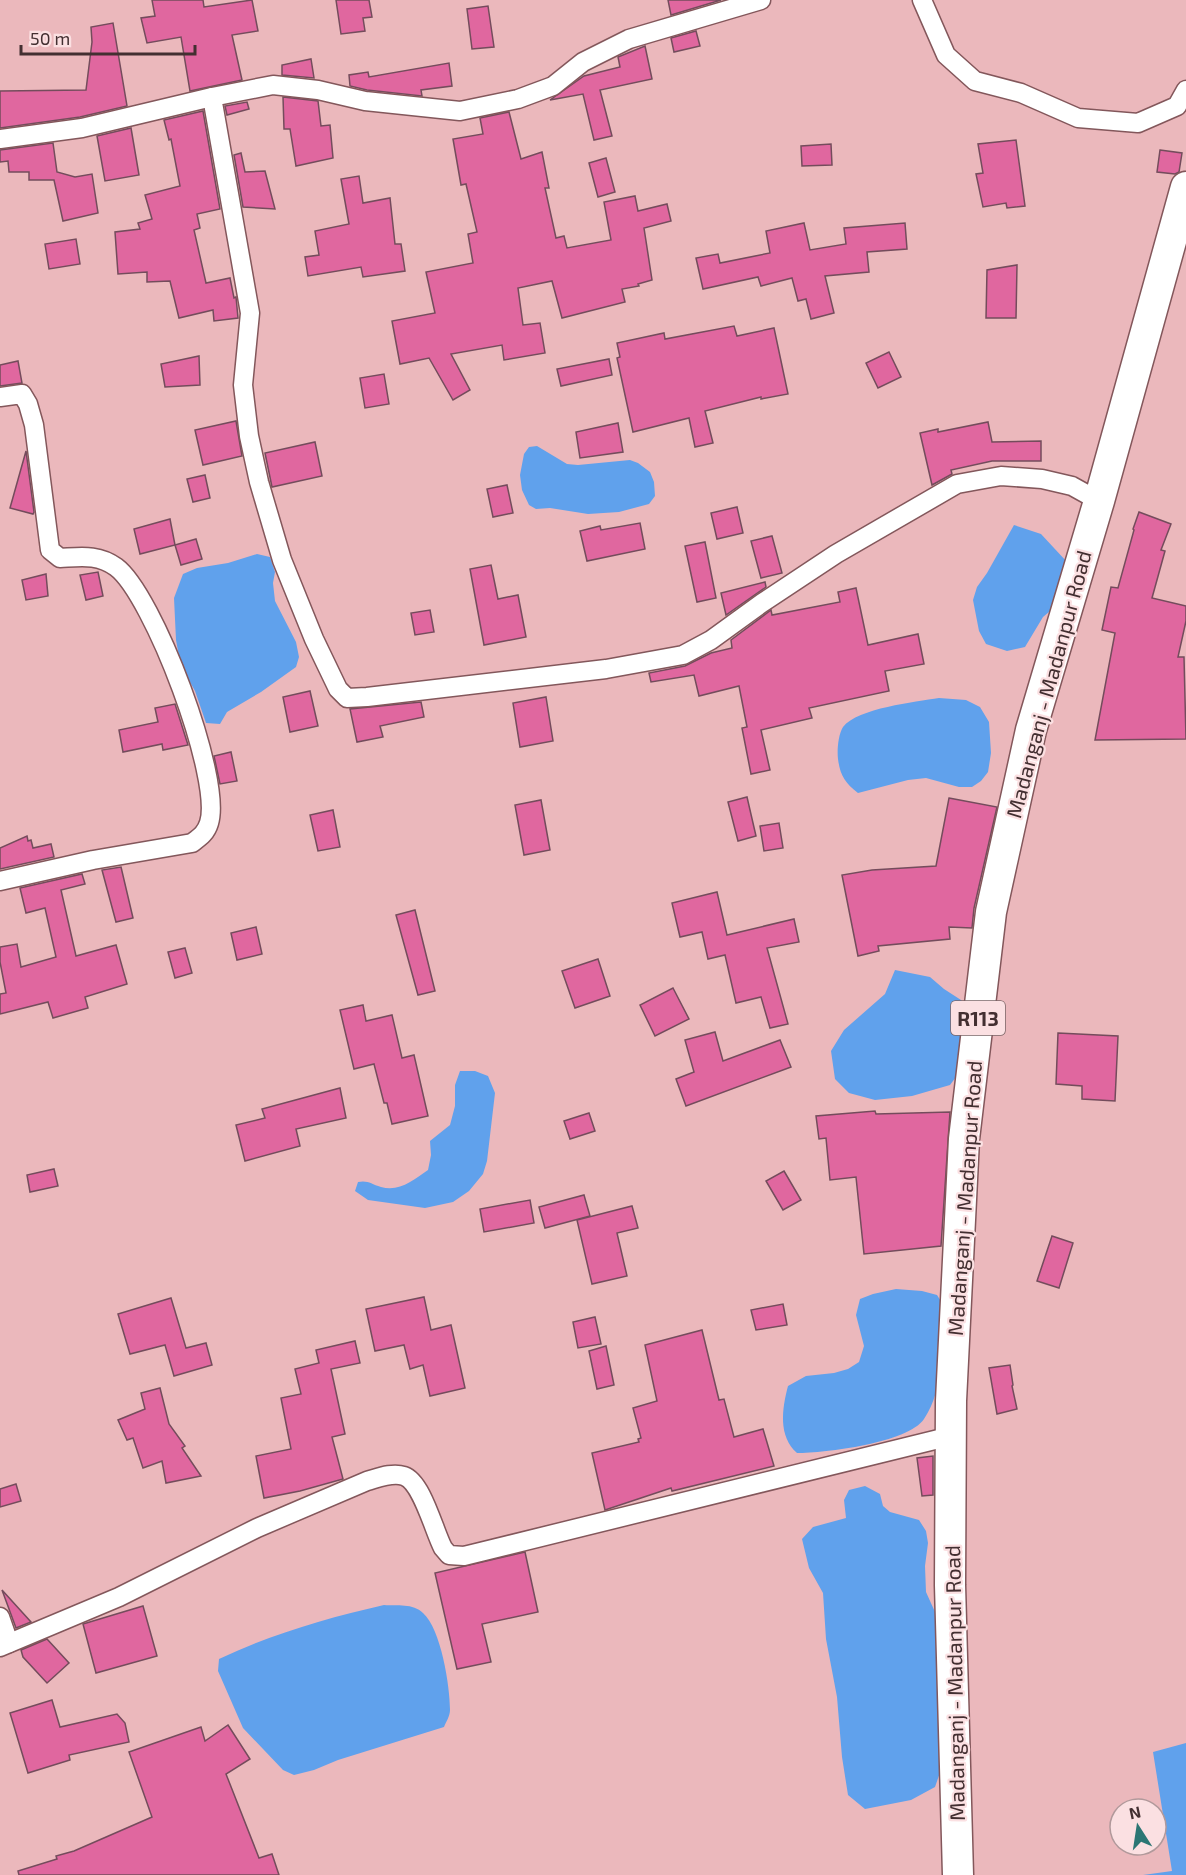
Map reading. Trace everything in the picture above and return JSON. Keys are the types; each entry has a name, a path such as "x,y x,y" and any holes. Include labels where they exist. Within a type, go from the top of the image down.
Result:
{"main road":[{"name":"Madanganj - Madanpur Road","path":"958,1875 950,1585 951,1436 964,1139 991,912 1031,730 1099,501 1186,187"}],"street":[{"path":"0,139 82,128 212,97 273,86 318,90 365,101 460,111 518,99 553,86 583,62 629,39 761,0"},
{"path":"922,0 946,55 975,81 1021,93 1078,118 1138,123 1177,106 1186,90"},
{"path":"212,97 249,313 243,385 249,436 259,482 282,560 306,620 338,689 347,698 606,669 683,655 711,639 836,554 957,484 1001,476 1042,479 1072,486 1099,501"},
{"path":"0,397 21,394 28,404 34,425 50,550 60,558 89,556 105,560 119,569 136,591 190,706 210,786 211,806 210,822 203,835 192,843 93,860 0,881"},
{"path":"0,1617 5,1645 119,1597 257,1528 367,1481 386,1476 404,1476 415,1484 443,1548 448,1555 464,1556 951,1436"}],"water":[{"path":"537,446 567,464 630,460 638,463 650,472 654,482 655,496 649,504 619,512 588,514 550,508 536,509 529,505 522,490 520,475 524,454 529,447"},
{"path":"1014,525 1041,534 1067,562 1062,601 1043,617 1025,647 1007,651 986,644 979,631 973,600 977,587"},
{"path":"257,554 270,557 275,572 273,583 275,601 296,642 299,657 296,667 261,692 227,712 220,724 206,723 195,691 180,662 176,640 174,598 183,574 197,568 228,563"},
{"path":"939,698 966,700 980,707 989,722 991,753 988,772 981,781 972,787 959,787 926,778 908,780 858,793 850,786 840,770 838,743 843,727 850,720 902,704"},
{"path":"895,970 930,977 961,1000 972,1013 968,1061 950,1085 912,1096 875,1100 849,1093 835,1079 831,1051 844,1030 885,994"},
{"path":"460,1071 475,1071 488,1076 495,1093 487,1161 483,1174 469,1191 453,1202 425,1208 368,1200 355,1191 358,1182 394,1188 412,1181 428,1170 431,1155 430,1141 450,1125 455,1106 455,1085"},
{"path":"896,1289 937,1295 944,1306 939,1379 931,1407 924,1419 915,1427 884,1440 845,1449 797,1453 787,1439 784,1430 783,1413 788,1386 806,1376 834,1373 848,1369 859,1362 864,1346 856,1315 860,1299"},
{"path":"865,1486 880,1494 883,1506 890,1512 919,1520 926,1531 928,1543 925,1566 926,1592 935,1612 943,1649 943,1764 935,1787 911,1800 865,1809 848,1795 837,1697 826,1639 823,1593 809,1568 802,1539 813,1527 846,1518 844,1500 849,1490"},
{"path":"384,1605 405,1606 419,1610 435,1632 443,1658 450,1700 449,1717 444,1727 338,1760 314,1770 294,1775 283,1770 243,1728 218,1671 219,1659 300,1628"},
{"path":"1186,1743 1186,1875 1143,1875 1172,1871 1168,1846 1168,1797 1160,1797 1153,1752"}],"building":[{"path":"152,0 203,0 204,7 252,0 258,31 232,35 242,80 190,91 181,37 147,43 141,18 155,16"},
{"path":"336,0 369,0 372,17 363,18 365,31 341,34"},
{"path":"668,0 721,0 671,15"},
{"path":"488,6 494,47 472,49 467,9"},
{"path":"113,23 127,106 80,117 0,128 0,91 86,90 92,42 91,27"},
{"path":"696,31 700,46 674,52 671,38"},
{"path":"645,46 652,79 600,90 612,136 594,140 583,94 550,100 584,76 620,67 618,57"},
{"path":"311,59 314,78 282,75 282,65"},
{"path":"449,63 452,86 421,90 422,96 350,86 349,75 368,72 369,77"},
{"path":"283,97 318,101 321,126 330,125 333,158 296,166 290,129 284,129"},
{"path":"247,102 249,109 227,115 225,106"},
{"path":"203,111 220,209 197,214 200,228 194,230 206,283 230,278 234,298 236,297 238,318 214,321 213,310 179,318 170,281 147,282 147,272 118,274 115,232 140,229 138,223 152,219 145,195 180,186 171,139 169,140 164,120"},
{"path":"509,112 521,159 542,152 549,188 545,188 556,238 564,236 567,248 611,240 604,202 635,196 638,211 667,204 671,221 644,228 652,280 638,284 639,286 622,289 625,302 562,318 552,281 518,288 523,325 540,323 545,353 504,360 502,345 451,354 470,390 453,400 429,358 400,364 392,321 435,313 426,272 473,263 468,234 477,232 466,184 461,185 453,139 483,134 480,118"},
{"path":"131,128 139,175 105,181 97,136"},
{"path":"1016,140 1025,206 1007,208 1006,203 983,207 976,174 983,173 978,144"},
{"path":"53,143 57,172 75,177 92,174 98,213 63,221 54,180 29,180 29,172 9,172 8,161 0,162 0,150"},
{"path":"831,144 832,165 802,166 801,146"},
{"path":"1160,150 1182,153 1179,172 1175,174 1157,172"},
{"path":"241,153 245,172 265,171 275,209 243,207 234,155"},
{"path":"606,158 615,192 598,197 589,163"},
{"path":"359,176 363,203 390,198 395,244 401,244 405,271 363,277 361,267 308,276 305,257 319,255 315,231 349,224 341,179"},
{"path":"804,223 810,250 846,244 844,228 905,223 907,249 867,252 869,272 825,276 834,313 811,319 806,299 798,301 792,278 761,286 758,277 703,289 696,258 718,254 720,263 770,253 766,231"},
{"path":"76,239 80,264 49,269 45,244"},
{"path":"1017,265 1016,318 986,318 987,270"},
{"path":"734,326 737,336 774,328 788,394 761,399 761,397 705,411 713,443 695,447 689,418 633,432 617,358 620,357 617,343 664,333 665,339"},
{"path":"889,352 901,377 878,388 866,363"},
{"path":"199,356 200,385 165,387 161,364"},
{"path":"609,359 612,375 561,386 557,369"},
{"path":"18,361 22,383 0,386 0,365"},
{"path":"384,374 389,404 365,408 360,378"},
{"path":"236,421 242,456 203,465 195,430"},
{"path":"988,422 992,442 1041,441 1041,461 992,461 951,470 952,474 932,485 920,433 938,429 938,432"},
{"path":"618,423 623,452 580,458 576,432"},
{"path":"315,442 322,476 272,487 265,453"},
{"path":"26,451 34,512 33,514 10,508"},
{"path":"205,475 210,498 193,502 187,479"},
{"path":"507,485 513,513 493,517 487,489"},
{"path":"737,507 743,533 717,539 711,513"},
{"path":"1139,512 1171,524 1161,550 1165,551 1152,598 1186,606 1186,621 1178,657 1184,657 1186,739 1095,740 1115,633 1102,630 1111,587 1118,588"},
{"path":"170,519 175,545 140,554 134,529"},
{"path":"640,523 645,549 587,561 580,531 600,526 601,530"},
{"path":"772,536 782,573 761,578 751,541"},
{"path":"196,539 202,559 181,565 175,545"},
{"path":"705,542 716,598 697,602 685,546"},
{"path":"491,565 498,599 518,595 526,637 484,645 470,569"},
{"path":"98,572 103,596 86,600 80,575"},
{"path":"46,574 48,596 26,600 22,580"},
{"path":"765,582 766,587 726,615 721,593"},
{"path":"856,588 868,645 918,634 924,664 885,671 889,691 809,708 812,718 761,730 770,770 751,774 742,728 747,727 739,686 699,696 694,675 651,682 649,673 685,666 711,653 732,648 731,640 771,610 772,615 840,602 838,592"},
{"path":"430,610 434,632 415,635 411,613"},
{"path":"310,691 318,726 290,732 283,697"},
{"path":"546,697 553,741 520,747 513,703"},
{"path":"421,702 424,717 380,726 383,737 357,742 350,709"},
{"path":"175,704 188,745 163,750 162,744 123,752 119,730 158,722 155,708"},
{"path":"231,752 237,781 220,784 214,756"},
{"path":"747,797 756,836 738,841 728,802"},
{"path":"949,798 997,807 974,908 972,928 949,927 950,939 878,946 879,951 858,956 842,875 872,870 936,866"},
{"path":"541,800 550,850 524,855 515,805"},
{"path":"333,810 340,847 318,851 310,815"},
{"path":"779,823 783,848 764,851 760,826"},
{"path":"27,836 33,848 51,844 54,857 0,869 0,848"},
{"path":"121,867 133,918 116,922 102,870"},
{"path":"82,874 85,884 61,890 76,956 116,945 127,984 85,997 88,1008 53,1018 48,1002 0,1014 0,994 6,993 0,962 0,947 17,944 21,967 56,957 45,908 26,913 20,888"},
{"path":"717,892 727,935 794,919 799,942 767,948 788,1024 770,1028 761,997 736,1003 725,955 708,959 702,932 680,937 672,903"},
{"path":"415,910 435,991 418,995 396,915"},
{"path":"256,927 262,954 237,960 231,933"},
{"path":"185,948 192,973 175,978 168,952"},
{"path":"598,959 610,996 575,1008 562,971"},
{"path":"673,988 689,1019 655,1036 640,1005"},
{"path":"363,1005 366,1021 392,1015 402,1058 414,1055 428,1116 392,1124 374,1064 354,1069 340,1010"},
{"path":"715,1032 723,1061 780,1040 791,1067 686,1106 676,1079 694,1072 685,1040"},
{"path":"1058,1033 1118,1036 1115,1101 1082,1099 1082,1086 1056,1084"},
{"path":"340,1088 346,1118 296,1129 300,1146 245,1161 236,1125 265,1118 262,1109"},
{"path":"875,1111 876,1114 950,1112 941,1246 864,1254 856,1177 830,1180 826,1138 819,1139 816,1116"},
{"path":"589,1113 595,1131 570,1139 564,1121"},
{"path":"54,1169 58,1186 30,1192 27,1175"},
{"path":"784,1171 801,1200 783,1210 766,1181"},
{"path":"584,1195 590,1216 545,1228 539,1207"},
{"path":"530,1200 534,1223 484,1232 480,1209"},
{"path":"632,1206 638,1228 617,1233 627,1276 592,1284 577,1220"},
{"path":"1052,1236 1073,1243 1059,1288 1037,1281"},
{"path":"424,1297 431,1330 451,1325 465,1388 430,1396 423,1365 410,1369 404,1345 375,1351 366,1309"},
{"path":"171,1298 186,1348 206,1343 212,1365 174,1376 165,1345 130,1354 118,1314"},
{"path":"783,1304 787,1325 756,1330 751,1310"},
{"path":"595,1317 601,1344 578,1348 573,1322"},
{"path":"702,1330 719,1400 724,1399 734,1437 763,1429 774,1466 672,1491 671,1488 605,1510 592,1453 639,1442 638,1439 641,1438 633,1408 657,1401 645,1345"},
{"path":"355,1341 360,1363 331,1369 345,1434 332,1437 343,1479 264,1498 256,1456 291,1449 281,1398 301,1394 295,1369 319,1363 316,1350"},
{"path":"606,1346 614,1385 597,1389 589,1351"},
{"path":"1010,1365 1017,1409 997,1414 989,1368"},
{"path":"160,1388 169,1424 185,1446 182,1448 201,1476 166,1483 162,1461 143,1468 133,1438 127,1440 118,1420 145,1409 141,1393"},
{"path":"933,1456 933,1495 922,1496 917,1458"},
{"path":"16,1484 21,1501 0,1507 0,1489"},
{"path":"525,1552 538,1612 482,1624 491,1662 457,1669 435,1573"},
{"path":"2,1590 31,1622 16,1628"},
{"path":"143,1606 157,1656 96,1673 83,1624"},
{"path":"47,1639 69,1663 47,1683 23,1657 21,1650"},
{"path":"52,1700 60,1727 117,1714 125,1723 129,1742 69,1755 70,1760 28,1773 10,1713"},
{"path":"228,1725 250,1759 226,1774 259,1858 272,1854 279,1875 19,1875 18,1871 57,1859 56,1856 74,1851 152,1817 129,1752 201,1727 205,1741"}]}
